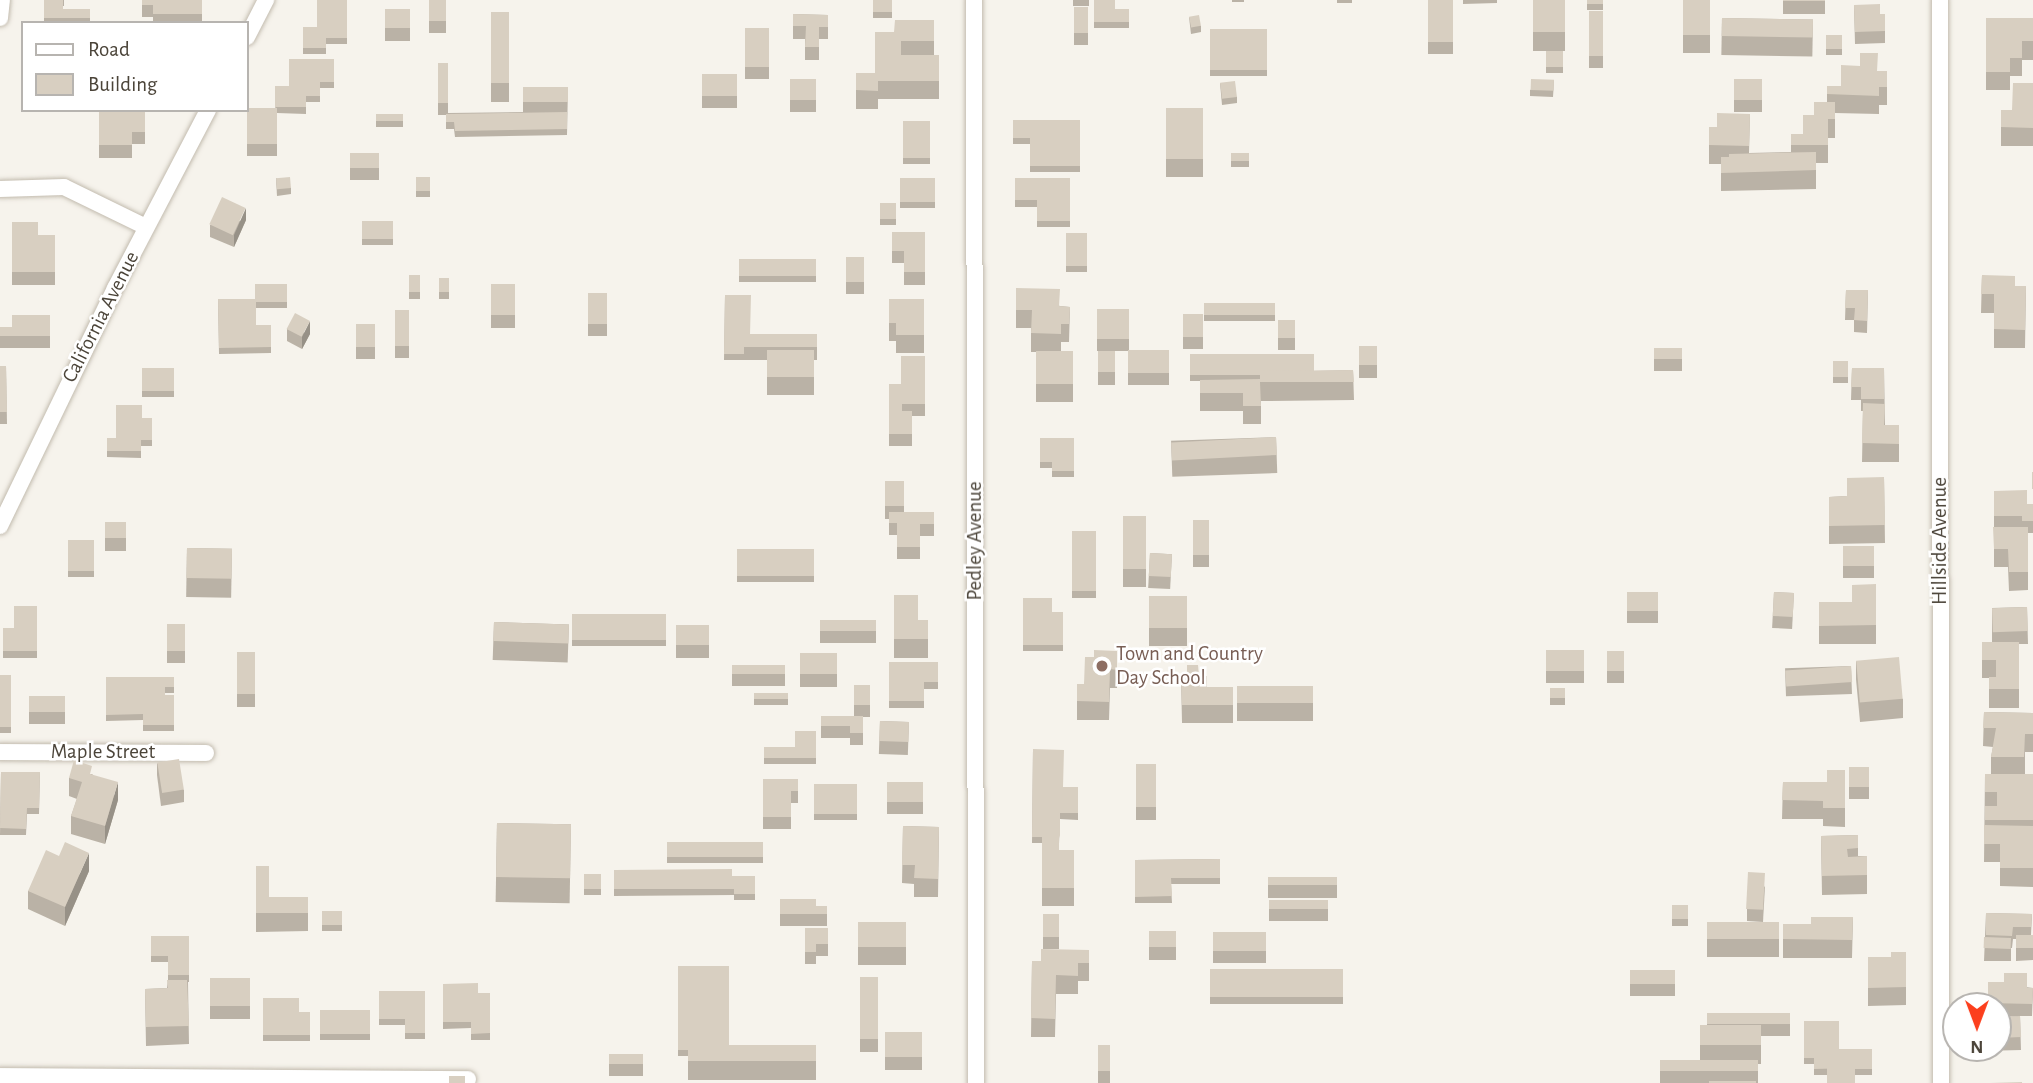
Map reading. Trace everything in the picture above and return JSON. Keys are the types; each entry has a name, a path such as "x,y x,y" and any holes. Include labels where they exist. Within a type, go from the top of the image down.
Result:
{"street":[{"path":"0,18 2,0"},
{"path":"248,35 266,0"},
{"name":"Pedley Avenue","path":"974,0 976,1083"},
{"name":"Hillside Avenue","path":"1940,0 1941,1083"},
{"name":"California Avenue","path":"0,526 146,227 207,112"},
{"path":"0,189 64,187 146,227"},
{"name":"Maple Street","path":"0,752 205,753"},
{"path":"1,1083 0,1076 468,1079"}],"building":[{"path":"44,0 63,0 63,9 90,9 90,18 44,18"},
{"path":"142,0 202,0 202,14 153,14 153,5 142,5"},
{"path":"317,0 347,0 347,38 326,38 326,48 303,48 303,27 317,27"},
{"path":"429,0 446,0 446,21 429,21"},
{"path":"873,0 892,0 892,12 873,12"},
{"path":"1094,0 1115,0 1115,9 1129,9 1129,22 1094,22"},
{"path":"1428,0 1453,0 1453,42 1428,42"},
{"path":"1533,0 1565,0 1565,32 1533,32"},
{"path":"1587,0 1603,0 1603,4 1587,4"},
{"path":"1683,0 1710,0 1710,35 1683,35"},
{"path":"1825,0 1825,1 1783,1"},
{"path":"1880,4 1880,14 1885,14 1885,31 1855,32 1854,5"},
{"path":"1074,7 1088,7 1088,33 1074,33"},
{"path":"385,9 410,9 410,28 385,28"},
{"path":"1589,11 1603,11 1603,56 1589,56"},
{"path":"491,12 509,12 509,83 491,83"},
{"path":"793,14 828,15 828,27 819,27 819,47 805,47 806,26 793,26"},
{"path":"1199,15 1201,26 1191,28 1189,17"},
{"path":"1722,18 1813,20 1813,38 1722,36"},
{"path":"1986,18 2033,18 2033,41 2022,41 2022,58 2010,58 2010,72 1986,72"},
{"path":"895,20 934,20 934,41 901,41 901,55 939,55 939,81 878,81 878,91 856,90 856,73 875,73 875,32 894,32"},
{"path":"745,28 769,28 769,67 745,67"},
{"path":"1210,29 1267,29 1267,70 1210,70"},
{"path":"1826,35 1842,35 1842,49 1826,49"},
{"path":"1546,51 1563,51 1563,67 1546,67"},
{"path":"1860,53 1878,53 1877,71 1887,71 1887,87 1879,87 1879,96 1827,94 1827,86 1841,86 1841,65 1860,66"},
{"path":"289,59 334,59 334,82 320,82 320,96 306,96 306,107 275,107 275,86 289,86"},
{"path":"438,63 448,63 448,103 438,103"},
{"path":"702,74 737,74 737,96 702,96"},
{"path":"790,79 816,79 816,100 790,100"},
{"path":"1531,79 1554,80 1554,91 1531,90"},
{"path":"1734,79 1762,79 1762,100 1734,100"},
{"path":"1235,81 1237,97 1222,99 1220,83"},
{"path":"2013,83 2033,83 2033,128 2001,127 2001,110 2012,110"},
{"path":"523,87 568,87 568,102 523,102"},
{"path":"1814,102 1835,102 1835,119 1828,119 1828,145 1791,145 1791,134 1803,134 1803,115 1814,115"},
{"path":"248,108 277,108 277,144 247,144"},
{"path":"1166,108 1203,108 1203,159 1166,159"},
{"path":"99,112 145,112 145,132 132,132 132,145 99,145"},
{"path":"567,112 567,129 455,131 454,122 446,122 446,114"},
{"path":"1717,113 1750,114 1749,146 1709,145 1709,127 1717,127"},
{"path":"376,114 403,114 403,121 376,121"},
{"path":"1013,120 1080,120 1080,166 1030,166 1030,138 1013,138"},
{"path":"903,121 930,121 930,158 903,158"},
{"path":"1816,152 1816,170 1721,173 1721,157 1729,157 1729,154"},
{"path":"350,153 379,153 379,168 350,168"},
{"path":"1231,153 1249,153 1249,161 1231,161"},
{"path":"290,177 291,188 277,189 276,178"},
{"path":"416,177 430,177 430,191 416,191"},
{"path":"900,178 935,178 935,202 900,202"},
{"path":"1015,178 1070,178 1070,221 1037,221 1037,200 1015,200"},
{"path":"222,197 246,208 233,235 209,224"},
{"path":"880,203 896,203 896,219 880,219"},
{"path":"362,221 393,221 393,239 362,239"},
{"path":"12,222 38,222 38,235 55,235 55,272 12,272"},
{"path":"892,232 925,232 925,272 904,272 904,251 892,251"},
{"path":"1066,233 1087,233 1087,266 1066,266"},
{"path":"846,257 864,257 864,282 846,282"},
{"path":"739,259 816,259 816,276 739,276"},
{"path":"409,275 420,275 420,292 409,292"},
{"path":"1982,275 2015,276 2015,286 2026,286 2025,330 1994,329 1994,294 1981,294"},
{"path":"439,278 449,278 449,292 439,292"},
{"path":"255,284 287,284 287,302 255,302"},
{"path":"491,284 515,284 515,315 491,315"},
{"path":"1016,288 1060,289 1059,306 1070,307 1069,324 1061,324 1061,334 1031,333 1032,310 1016,310"},
{"path":"1846,290 1868,290 1867,321 1854,320 1855,308 1845,308"},
{"path":"588,293 607,293 607,324 588,324"},
{"path":"725,295 751,295 750,335 744,335 744,354 724,354"},
{"path":"218,299 256,299 256,325 271,325 271,347 219,348"},
{"path":"889,299 924,299 924,335 896,335 896,323 889,323"},
{"path":"1204,303 1275,303 1275,315 1204,315"},
{"path":"1097,309 1129,309 1129,339 1097,339"},
{"path":"395,310 409,310 409,346 395,346"},
{"path":"295,313 310,321 302,337 287,329"},
{"path":"1183,314 1203,314 1203,337 1183,337"},
{"path":"12,315 50,315 50,336 0,336 0,327 12,327"},
{"path":"1278,320 1295,320 1295,338 1278,338"},
{"path":"356,324 375,324 375,347 356,347"},
{"path":"744,334 817,334 817,347 744,347"},
{"path":"1359,346 1377,346 1377,365 1359,365"},
{"path":"1654,348 1682,348 1682,359 1654,359"},
{"path":"767,350 814,350 814,377 767,377"},
{"path":"1128,350 1169,350 1169,373 1128,373"},
{"path":"1036,351 1073,351 1073,384 1036,384"},
{"path":"1098,351 1115,351 1115,372 1098,372"},
{"path":"1190,354 1314,354 1314,371 1260,371 1260,375 1190,375"},
{"path":"901,356 925,356 925,404 902,404 902,411 912,411 912,434 889,434 889,384 901,384"},
{"path":"1833,361 1848,361 1848,377 1833,377"},
{"path":"0,366 6,366 7,412 0,412"},
{"path":"142,368 174,368 174,391 142,391"},
{"path":"1852,368 1884,368 1884,399 1861,399 1861,387 1851,387"},
{"path":"1353,370 1354,382 1260,382 1261,406 1243,406 1243,393 1200,393 1200,380 1260,379 1260,371"},
{"path":"1863,403 1885,404 1884,425 1899,425 1899,444 1862,443"},
{"path":"116,405 142,405 142,418 152,418 152,440 141,440 141,451 107,451 107,438 116,438"},
{"path":"1276,437 1277,455 1172,460 1171,442"},
{"path":"1040,438 1074,438 1074,471 1052,471 1052,462 1040,462"},
{"path":"1884,477 1885,525 1829,526 1829,497 1847,496 1847,478"},
{"path":"885,481 904,481 904,506 885,506"},
{"path":"2027,490 2027,504 2033,504 2033,521 2022,521 2022,516 1994,516 1994,491"},
{"path":"889,512 934,512 934,524 920,524 920,547 897,547 897,523 889,523"},
{"path":"1123,516 1146,516 1146,569 1123,569"},
{"path":"1193,520 1209,520 1209,555 1193,555"},
{"path":"105,522 126,522 126,538 105,538"},
{"path":"1993,527 2028,527 2028,572 2009,572 2008,549 1994,549"},
{"path":"1072,531 1096,531 1096,591 1072,591"},
{"path":"68,540 94,540 94,571 68,571"},
{"path":"1843,546 1874,546 1874,566 1843,566"},
{"path":"187,548 232,549 231,579 186,578"},
{"path":"737,549 814,549 814,576 737,576"},
{"path":"1150,553 1172,554 1171,577 1149,576"},
{"path":"1876,584 1876,625 1819,626 1819,602 1852,602 1852,585"},
{"path":"1627,592 1658,592 1658,611 1627,611"},
{"path":"1774,592 1794,593 1793,617 1773,616"},
{"path":"894,595 918,595 918,620 928,620 928,639 894,639"},
{"path":"1149,596 1187,596 1187,628 1149,628"},
{"path":"1023,598 1052,598 1052,612 1063,612 1063,645 1023,645"},
{"path":"14,606 37,606 37,651 3,651 3,628 14,628"},
{"path":"2027,607 2028,631 1993,632 1992,608"},
{"path":"572,614 666,614 666,640 572,640"},
{"path":"820,620 876,620 876,631 820,631"},
{"path":"494,622 569,625 568,644 493,641"},
{"path":"167,624 185,624 185,651 167,651"},
{"path":"676,625 709,625 709,645 676,645"},
{"path":"1982,642 2019,642 2019,689 1989,689 1989,677 1996,677 1996,660 1982,660"},
{"path":"1094,650 1117,651 1117,670 1110,669 1109,702 1077,701 1077,684 1084,684 1085,657 1094,657"},
{"path":"1546,650 1584,650 1584,671 1546,671"},
{"path":"1607,651 1624,651 1624,671 1607,671"},
{"path":"237,652 255,652 255,694 237,694"},
{"path":"800,653 837,653 837,674 800,674"},
{"path":"1899,657 1903,699 1860,703 1856,661"},
{"path":"889,662 938,662 938,682 924,682 924,701 889,701"},
{"path":"732,665 785,665 785,674 732,674"},
{"path":"1187,665 1198,665 1199,676 1207,676 1207,687 1233,687 1233,705 1182,705 1181,675 1187,675"},
{"path":"1851,666 1852,682 1786,687 1785,671"},
{"path":"0,675 11,675 11,727 0,727"},
{"path":"106,677 174,677 174,687 165,687 165,695 174,695 174,725 143,725 143,714 106,715"},
{"path":"854,685 870,685 870,705 854,705"},
{"path":"1237,686 1313,686 1313,703 1237,703"},
{"path":"1550,688 1565,688 1565,698 1550,698"},
{"path":"754,693 788,693 788,699 754,699"},
{"path":"29,696 65,696 65,712 29,712"},
{"path":"1984,712 2033,713 2033,734 2025,734 2024,757 1991,757 1996,728 1983,728"},
{"path":"821,716 863,716 863,733 850,733 850,726 821,726"},
{"path":"880,721 909,722 908,742 879,741"},
{"path":"795,731 816,731 816,758 764,758 764,747 795,747"},
{"path":"1033,749 1064,750 1063,787 1078,787 1078,813 1060,813 1060,838 1059,835 1032,837"},
{"path":"179,759 184,790 162,793 157,762"},
{"path":"74,760 92,766 90,774 118,782 105,826 71,816 82,782 69,778"},
{"path":"1136,764 1156,764 1156,807 1136,807"},
{"path":"1849,767 1869,767 1869,787 1849,787"},
{"path":"1827,770 1845,770 1845,808 1823,808 1823,801 1782,800 1783,782 1827,782"},
{"path":"1,772 40,772 39,808 27,808 26,829 0,828"},
{"path":"1985,774 2033,774 2033,820 1985,820 1985,806 1997,806 1997,792 1985,792"},
{"path":"763,779 798,779 798,791 791,791 791,817 763,817"},
{"path":"887,782 923,782 923,802 887,802"},
{"path":"814,784 857,784 857,814 814,814"},
{"path":"497,823 571,824 570,878 496,877"},
{"path":"1984,825 2033,826 2033,868 2000,868 2000,844 1984,844"},
{"path":"903,826 939,827 938,879 914,878 915,865 902,865"},
{"path":"1042,835 1059,835 1059,850 1074,850 1074,888 1042,888"},
{"path":"1858,835 1858,848 1847,849 1848,857 1867,856 1867,875 1822,876 1821,836"},
{"path":"65,842 89,853 65,907 28,891 46,850 59,856"},
{"path":"667,842 763,842 763,857 667,857"},
{"path":"1220,859 1220,878 1171,878 1172,896 1135,897 1135,860"},
{"path":"256,866 269,866 269,897 308,897 308,913 256,913"},
{"path":"732,869 732,876 755,876 755,894 734,894 734,889 614,889 614,870"},
{"path":"1748,872 1765,873 1763,910 1746,909"},
{"path":"584,874 601,874 601,889 584,889"},
{"path":"1268,877 1337,877 1337,885 1268,885"},
{"path":"780,899 816,899 816,906 827,906 827,914 780,914"},
{"path":"1269,900 1328,900 1328,909 1269,909"},
{"path":"1672,905 1688,905 1688,919 1672,919"},
{"path":"322,911 342,911 342,925 322,925"},
{"path":"1986,913 2032,914 2031,927 2013,927 2012,936 1986,935"},
{"path":"1043,914 1059,914 1059,937 1043,937"},
{"path":"1811,917 1853,917 1852,940 1783,939 1783,924 1811,924"},
{"path":"858,922 906,922 906,947 858,947"},
{"path":"1707,922 1779,922 1779,939 1707,939"},
{"path":"805,928 828,928 828,944 816,944 816,952 805,952"},
{"path":"1149,931 1176,931 1176,947 1149,947"},
{"path":"1213,932 1266,932 1266,951 1213,951"},
{"path":"2016,935 2033,935 2033,948 2016,948"},
{"path":"151,936 189,936 189,975 168,975 168,956 151,956"},
{"path":"1984,937 2011,938 2011,949 1984,948"},
{"path":"1041,949 1089,950 1089,963 1078,963 1078,976 1056,975 1055,1019 1031,1018 1032,961 1041,961"},
{"path":"1891,952 1906,952 1906,987 1868,988 1868,957 1891,957"},
{"path":"678,966 729,966 729,1045 688,1045 688,1050 678,1050"},
{"path":"1210,969 1343,969 1343,997 1210,997"},
{"path":"1630,970 1675,970 1675,984 1630,984"},
{"path":"2004,973 2027,973 2027,988 2033,988 2032,1004 2012,1004 2012,992 1988,992 1988,982 2004,982"},
{"path":"860,977 878,977 878,1039 860,1039"},
{"path":"210,978 250,978 250,1006 210,1006"},
{"path":"167,980 187,980 189,1026 146,1027 145,989 168,988"},
{"path":"478,983 478,993 490,993 490,1033 471,1034 471,1022 443,1022 443,984"},
{"path":"379,991 425,991 425,1033 405,1033 405,1019 379,1019"},
{"path":"263,998 299,998 299,1012 310,1012 310,1035 263,1035"},
{"path":"320,1010 370,1010 370,1034 320,1034"},
{"path":"1707,1013 1790,1013 1790,1024 1707,1024"},
{"path":"2012,1016 2020,1016 2021,1037 2012,1037"},
{"path":"1804,1021 1839,1021 1839,1049 1872,1049 1872,1069 1814,1069 1814,1058 1804,1058"},
{"path":"1700,1025 1761,1025 1761,1045 1700,1045"},
{"path":"885,1032 922,1032 922,1057 885,1057"},
{"path":"688,1045 816,1045 816,1061 688,1061"},
{"path":"1098,1045 1110,1045 1110,1071 1098,1071"},
{"path":"609,1054 643,1054 643,1064 609,1064"},
{"path":"1660,1060 1758,1060 1758,1071 1660,1071"},
{"path":"1827,1068 1855,1068 1855,1083 1827,1083"},
{"path":"449,1076 465,1076 465,1083 449,1083"},
{"path":"1709,1081 1756,1083 1709,1083"}],"place":[{"name":"Town and Country Day School","path":"1102,666"}]}
